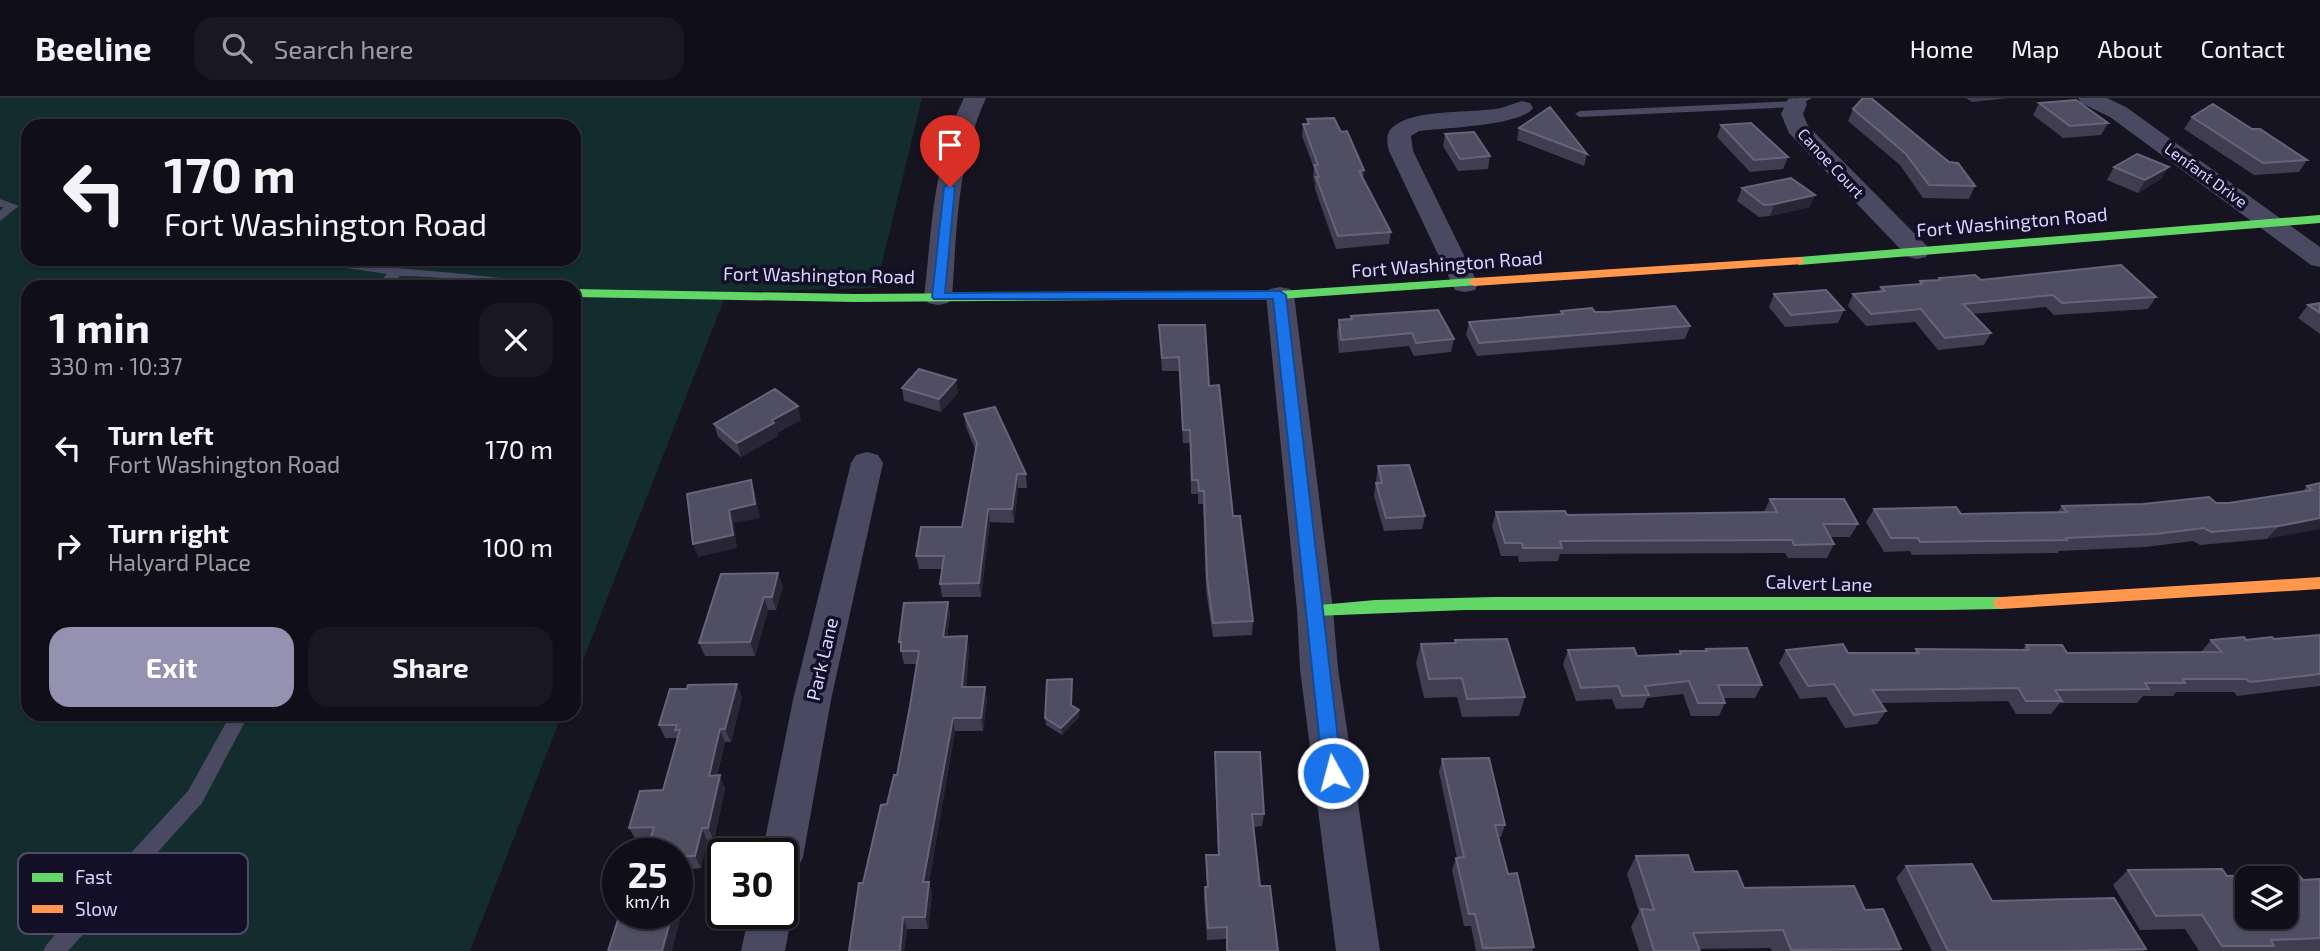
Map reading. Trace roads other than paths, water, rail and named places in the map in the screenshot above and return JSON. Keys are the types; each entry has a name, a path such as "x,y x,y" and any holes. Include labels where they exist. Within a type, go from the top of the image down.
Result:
{"street":[{"path":"938,297 952,160 962,122 975,98"},
{"name":"Lenfant Drive","path":"2089,98 2118,112 2273,222 2320,259"},
{"name":"Canoe Court","path":"1802,101 1792,114 1797,128 1917,251"},
{"path":"1465,284 1401,151 1398,139 1400,132 1413,125 1506,114 1522,108"},
{"name":"Fort Washington Road","path":"581,293 855,298 1280,295 1917,251 2320,219"},
{"path":"1280,295 1328,740 1358,951"},
{"name":"Park Lane","path":"786,838 813,700 867,463"},
{"name":"Calvert Lane","path":"1315,610 1373,605 1457,603 1760,602 1869,606 2017,603 2320,583"},
{"path":"763,951 768,929"}],"lane":[{"name":"Canoe Court","path":"1580,114 1802,101"},
{"path":"0,203 21,207"},
{"path":"0,217 13,206"},
{"path":"358,266 397,272 419,272 460,280"},
{"path":"389,280 397,272"},
{"path":"144,853 195,797 236,721"},
{"path":"54,951 70,934"}]}
